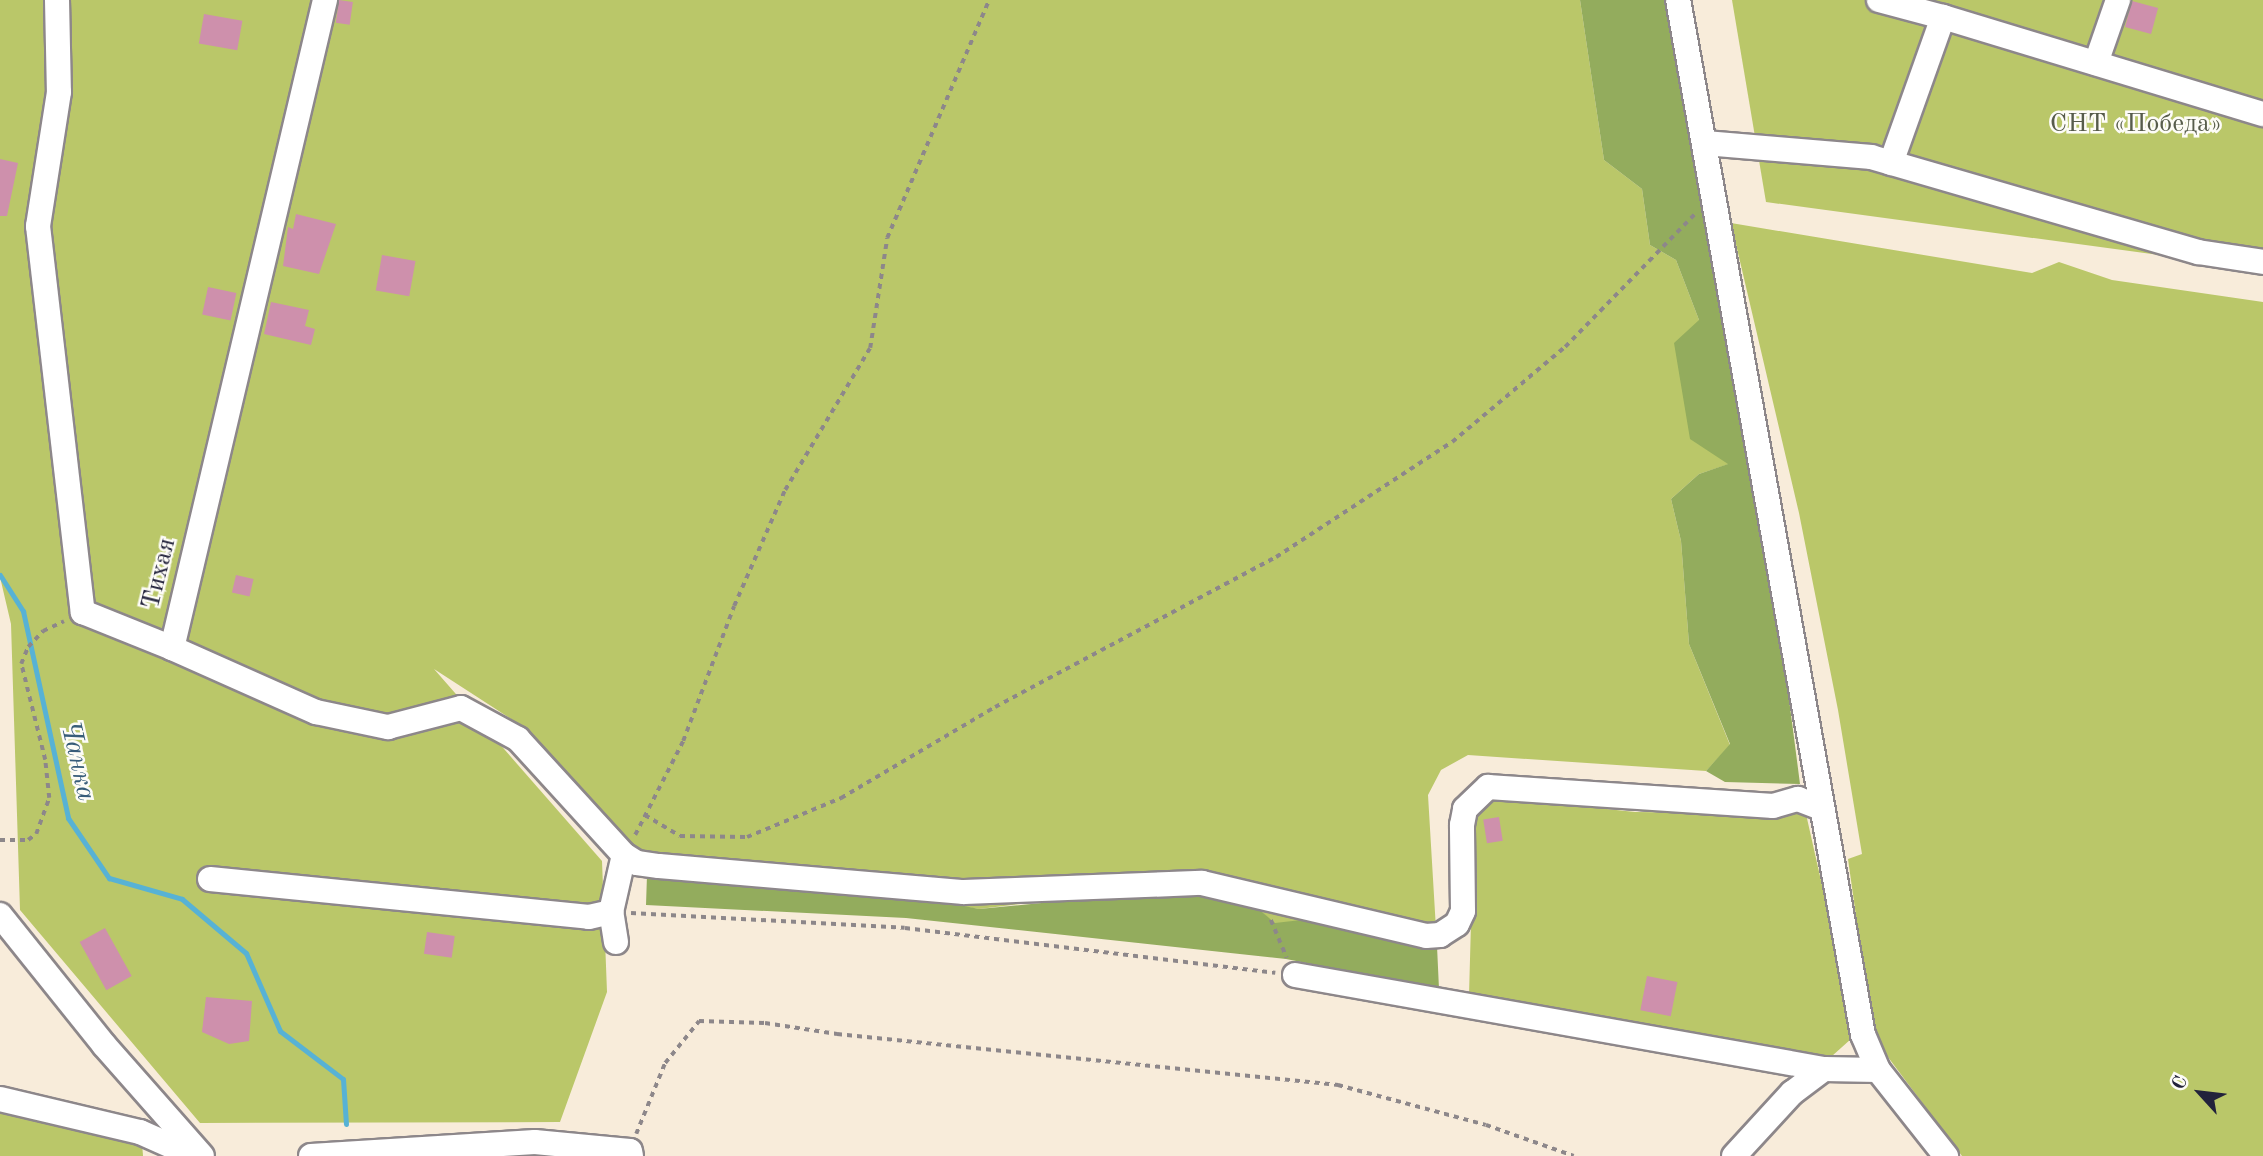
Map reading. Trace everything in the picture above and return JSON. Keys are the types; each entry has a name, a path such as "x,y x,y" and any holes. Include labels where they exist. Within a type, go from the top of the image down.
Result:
{"street":[{"path":"57,0 58,92 38,226 83,612 172,648"},
{"name":"Тихая","path":"325,0 172,648 316,712 388,727 461,708 518,739 624,855"},
{"path":"1678,0 1715,195 1863,1035 1878,1070 1946,1156"},
{"path":"1879,0 2263,114"},
{"path":"2096,63 2118,0"},
{"path":"1891,163 1943,17"},
{"path":"1705,143 1871,157 2198,252 2263,262"},
{"path":"616,942 611,912 624,855 637,863 659,866 964,892 1202,883 1426,936 1440,935 1457,923 1463,911 1462,825 1465,809 1488,788 1773,806 1798,799 1821,808"},
{"path":"210,879 589,917 611,912"},
{"path":"0,915 104,1045 202,1156"},
{"path":"1295,975 1824,1069 1878,1070"},
{"path":"1734,1156 1792,1093 1824,1069"},
{"path":"0,1099 140,1132 194,1156"},
{"path":"312,1156 535,1142 584,1145 631,1153"}],"path":[{"path":"624,855 683,741 734,606 785,490 870,348 887,238 989,0"},
{"path":"645,815 680,836 747,837 841,798 995,707 1276,557 1451,442 1565,346 1715,195"},
{"path":"0,840 29,840 36,834 49,798 45,760 21,664 28,647 43,631"},
{"path":"1261,896 1295,975"},
{"path":"611,912 905,928 1295,975"},
{"path":"631,1153 665,1063 699,1021 765,1023 836,1034 1338,1085 1486,1125 1574,1156"}],"green space":[{"path":"0,0 1580,0 1604,160 1642,189 1650,245 1676,260 1699,320 1729,464 1699,474 1671,499 1681,541 1689,644 1730,745 1706,771 1468,755 1441,770 1428,795 1437,946 1327,917 1275,924 1246,898 1063,899 979,909 632,855 519,724 434,669 602,861 607,992 560,1122 200,1123 20,910 11,624 0,577"},
{"path":"1580,0 1664,0 1789,699 1800,784 1725,782 1706,771 1730,744 1689,644 1681,541 1671,499 1699,474 1728,464 1690,439 1674,343 1699,320 1676,260 1650,245 1642,189 1604,160"},
{"name":"СНТ «Победа»","path":"1732,0 2263,0 2263,269 1766,202"},
{"path":"1731,223 2032,273 2059,262 2112,280 2263,302 2263,1156 1962,1156 1873,1037 1848,859 1862,854 1838,710 1799,513"},
{"path":"1493,797 1635,812 1806,814 1851,1014 1851,1039 1832,1056 1717,1042 1469,995 1474,815"},
{"path":"647,875 940,901 979,909 1204,887 1246,898 1275,923 1327,917 1437,946 1439,989 1286,959 906,918 646,905"},
{"path":"0,1109 142,1142 143,1156 0,1156"}],"building":[{"path":"339,0 353,2 350,25 336,23"},
{"path":"2132,1 2158,8 2151,34 2125,27"},
{"path":"204,14 242,21 237,50 199,44"},
{"path":"0,159 18,163 7,216 0,216"},
{"path":"296,214 336,224 319,274 283,266 288,227 293,229"},
{"path":"382,255 415,261 409,296 376,290"},
{"path":"208,287 236,293 231,320 202,314"},
{"path":"271,302 309,310 305,326 315,329 311,345 264,334"},
{"path":"236,575 254,579 249,597 232,593"},
{"path":"1499,817 1503,841 1487,843 1483,820"},
{"path":"105,928 132,976 106,990 80,942"},
{"path":"427,932 455,936 452,958 424,954"},
{"path":"1647,976 1677,982 1671,1016 1640,1010"},
{"path":"206,997 252,1001 249,1041 229,1044 202,1032"}],"waterway":[{"name":"Чанка","path":"0,575 23,611 68,818 109,878 182,899 246,953 280,1031 343,1079 346,1124"}]}
